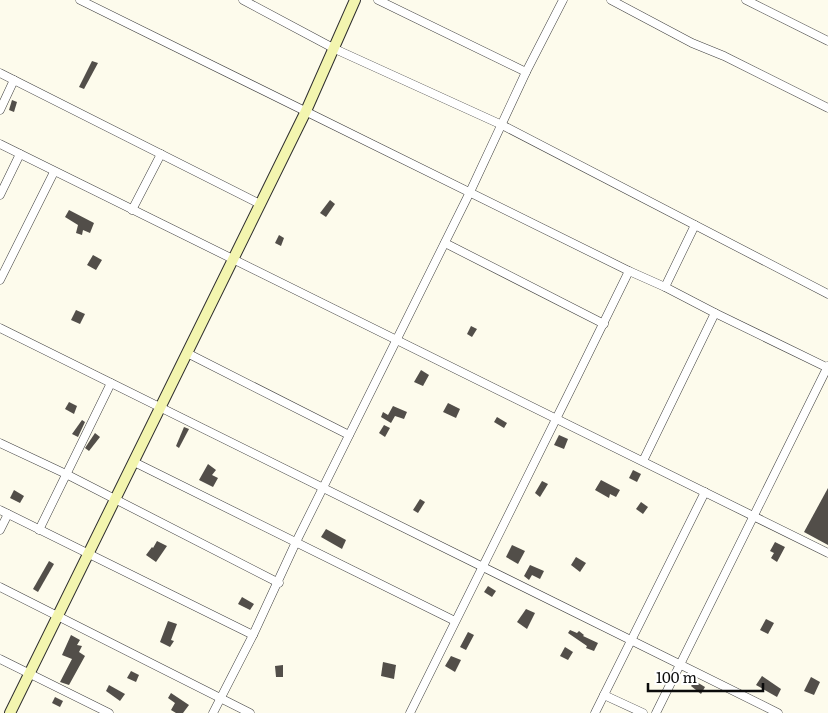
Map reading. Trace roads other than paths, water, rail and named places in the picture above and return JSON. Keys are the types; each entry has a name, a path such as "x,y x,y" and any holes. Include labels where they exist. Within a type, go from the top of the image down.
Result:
{"street":[{"path":"80,0 629,272 666,288 828,367 656,713"},
{"path":"243,0 335,49 502,125 828,294"},
{"path":"10,713 306,111 355,0"},
{"path":"378,0 526,72"},
{"path":"213,713 254,635 296,542 445,243 526,72 563,0"},
{"path":"611,0 692,43 724,56 828,108"},
{"path":"746,0 828,40"},
{"path":"0,73 260,204"},
{"path":"0,110 14,80"},
{"path":"0,144 828,553"},
{"path":"0,195 20,154"},
{"path":"132,210 161,154"},
{"path":"0,280 54,172"},
{"path":"666,288 695,225"},
{"path":"445,243 604,324"},
{"path":"410,713 482,566 558,419 629,272"},
{"path":"643,461 715,313"},
{"path":"0,328 778,713"},
{"path":"187,353 349,435"},
{"path":"39,530 111,383"},
{"path":"0,443 66,474 279,583"},
{"path":"134,462 455,621"},
{"path":"595,713 704,492"},
{"path":"0,510 254,635"},
{"path":"0,530 8,514"},
{"path":"0,587 250,713"},
{"path":"0,658 109,713"},
{"path":"604,695 644,713"}]}
